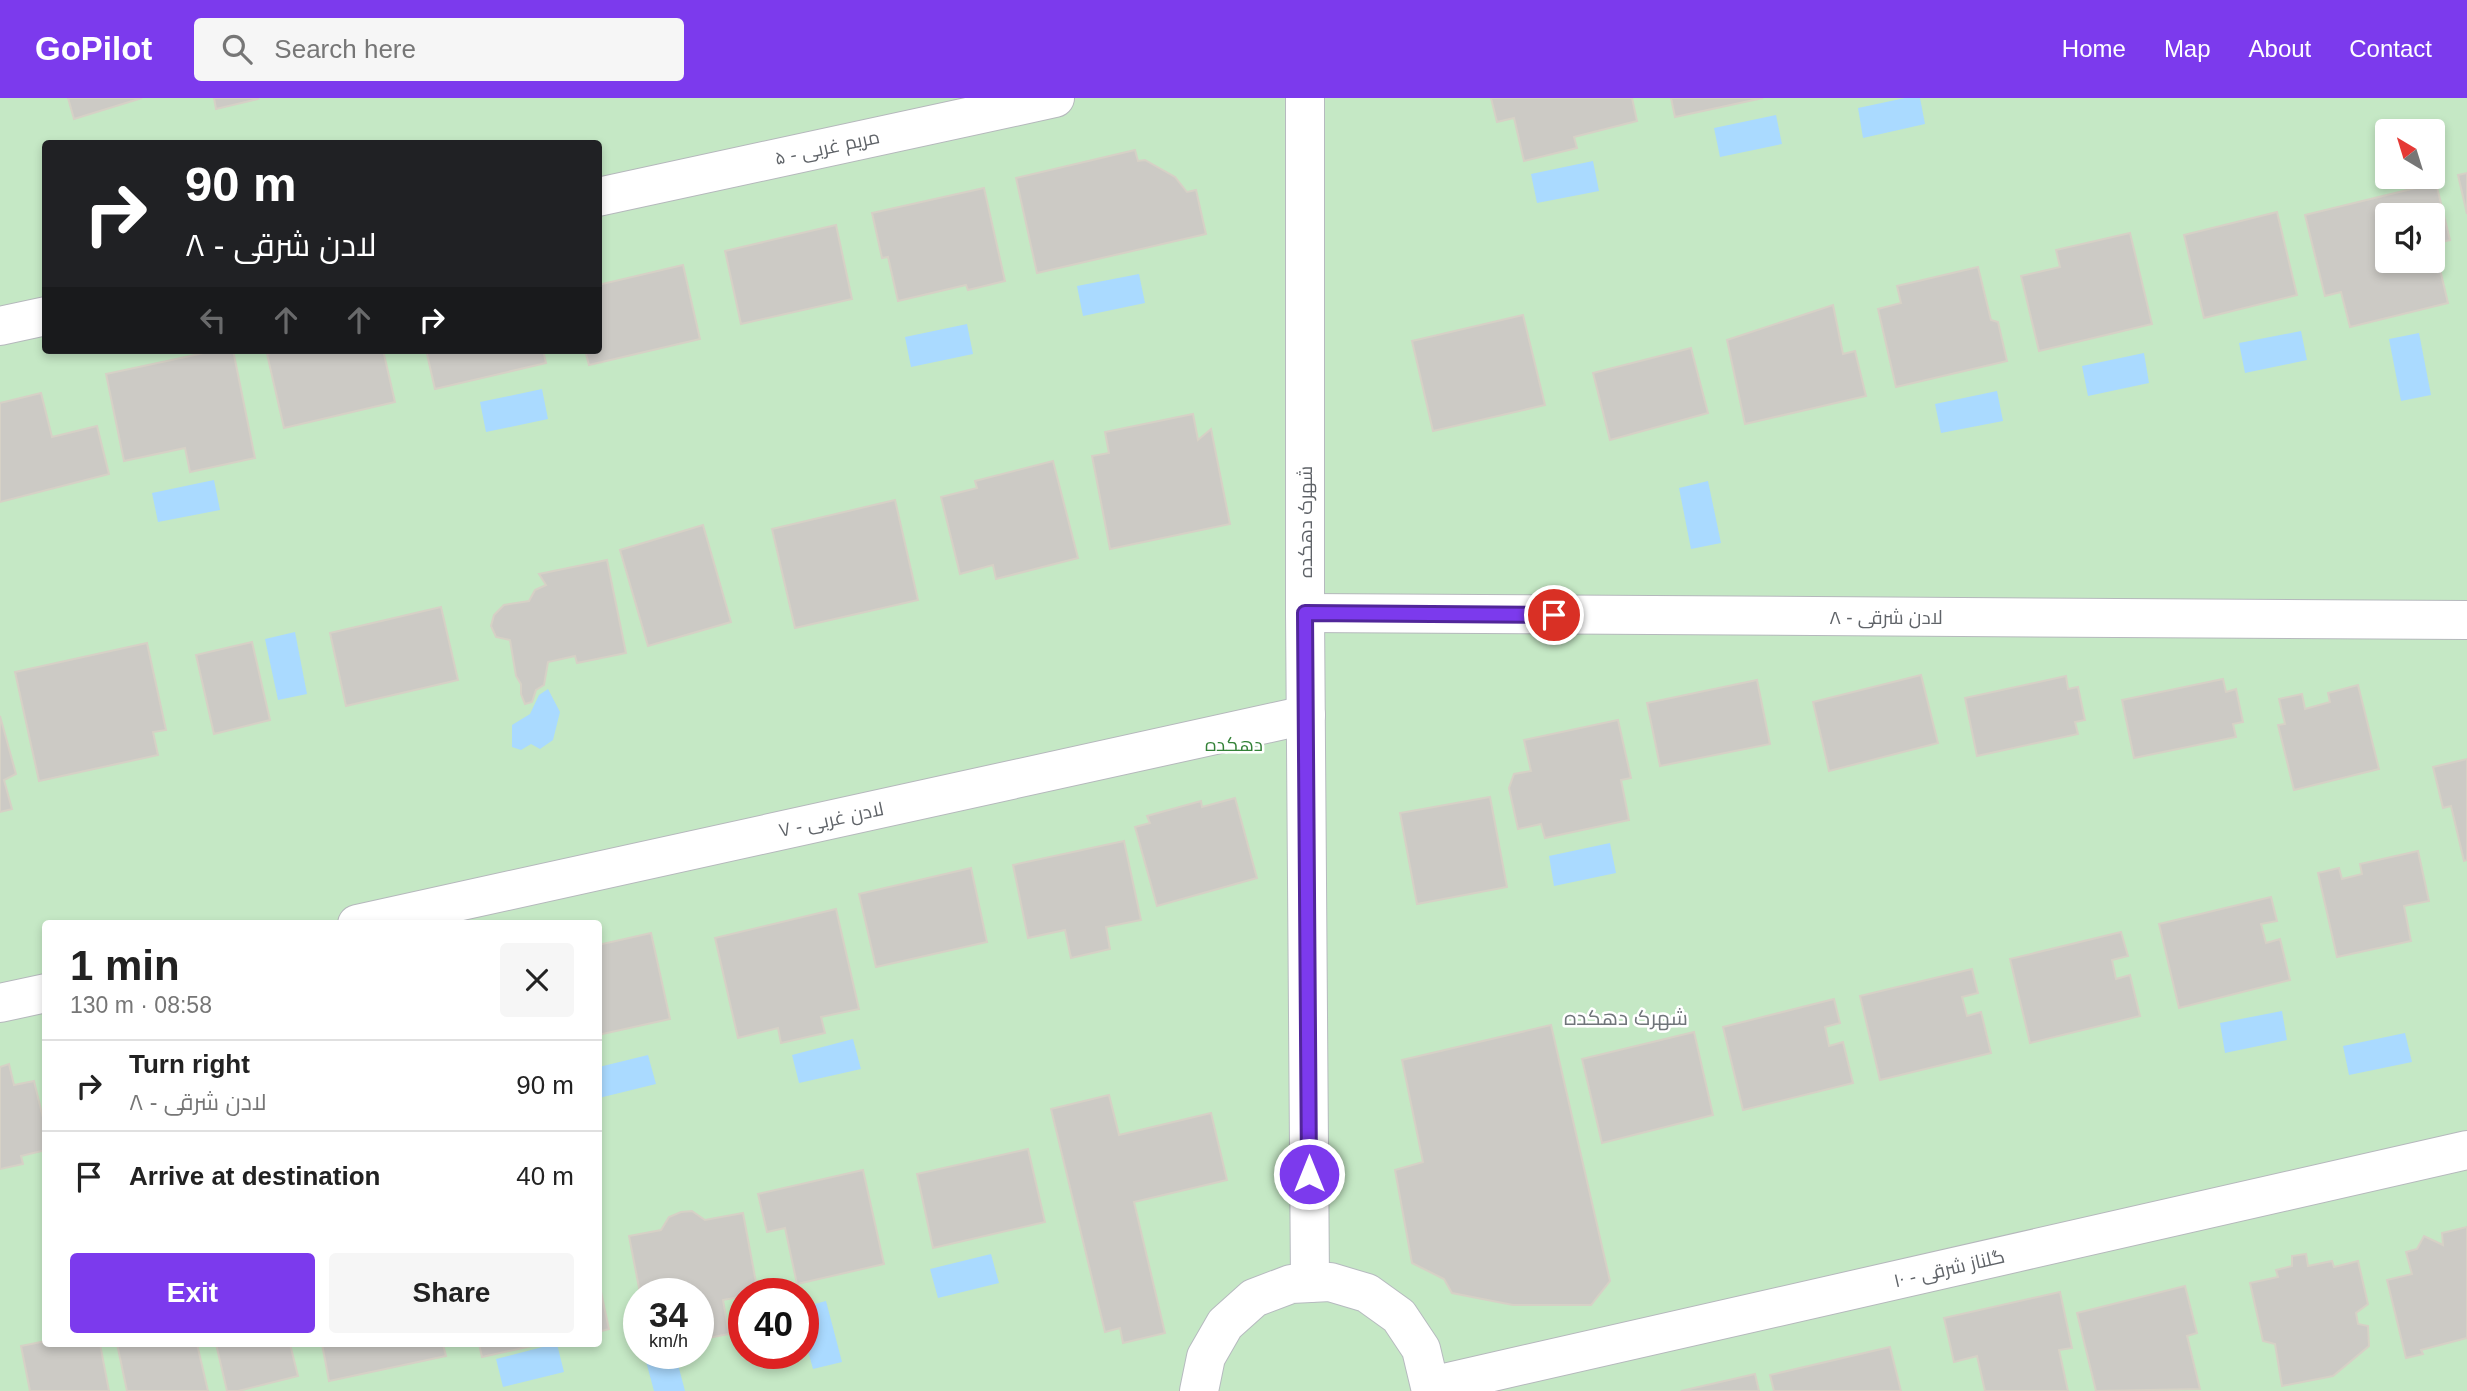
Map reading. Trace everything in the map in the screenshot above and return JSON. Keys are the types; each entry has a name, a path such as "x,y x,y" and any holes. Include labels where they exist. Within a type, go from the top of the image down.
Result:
{"street":[{"name":"مریم غربی - ۵","path":"602,196 1055,98"},
{"name":"شهرک دهکده","path":"1305,98 1305,613 1310,1283"},
{"path":"0,326 42,317"},
{"name":"لادن شرقی - ۸","path":"1305,613 2467,620"},
{"name":"لادن غربی - ۷","path":"375,920 1306,715"},
{"path":"0,1003 42,994"},
{"name":"گلناز شرقی - ۱۰","path":"1431,1389 2467,1150"},
{"path":"1199,1391 1206,1357 1225,1324 1254,1298 1291,1284 1330,1282 1367,1293 1399,1316 1421,1349 1431,1389"}],"green space":[{"name":"دهکده","path":"0,98 2467,98 2467,1391 0,1391"}],"water":[{"path":"1905,98 1920,98 1925,124 1863,138 1858,108"},
{"path":"1776,115 1782,144 1720,157 1714,128"},
{"path":"1593,161 1599,191 1537,203 1531,174"},
{"path":"1139,274 1145,303 1083,316 1077,286"},
{"path":"967,324 973,354 911,367 905,337"},
{"path":"2301,331 2307,360 2245,373 2239,343"},
{"path":"2419,333 2431,395 2401,401 2389,339"},
{"path":"2144,353 2149,383 2088,396 2082,366"},
{"path":"542,389 548,419 486,432 480,402"},
{"path":"1997,391 2003,421 1941,433 1935,404"},
{"path":"214,480 220,510 158,522 152,493"},
{"path":"1708,481 1721,543 1691,549 1679,488"},
{"path":"295,632 307,694 278,700 265,639"},
{"path":"548,689 560,712 553,740 540,749 531,744 521,750 512,747 512,725 530,714 539,695"},
{"path":"1610,843 1616,873 1554,886 1549,856"},
{"path":"2282,1011 2287,1040 2225,1053 2220,1023"},
{"path":"2405,1033 2412,1062 2349,1075 2343,1046"},
{"path":"853,1039 861,1069 799,1083 792,1055"},
{"path":"648,1055 656,1084 602,1097 602,1066"},
{"path":"991,1254 999,1283 938,1298 930,1269"},
{"path":"826,1301 842,1362 819,1368 819,1303"},
{"path":"542,1347 558,1347 564,1372 503,1387 496,1359"},
{"path":"648,1369 679,1369 685,1391 654,1391"}],"building":[{"path":"68,98 142,98 74,119"},
{"path":"214,98 257,98 258,99 216,109"},
{"path":"1491,98 1632,98 1637,121 1574,137 1577,148 1524,161 1514,118 1497,122"},
{"path":"1671,98 1763,98 1675,117"},
{"path":"1135,150 1138,161 1145,160 1175,177 1187,192 1196,190 1206,234 1037,273 1016,178"},
{"path":"2467,173 2467,214 2458,175"},
{"path":"984,188 1005,281 968,290 966,285 898,301 888,257 882,258 872,213"},
{"path":"2411,189 2437,189 2441,203 2375,203 2375,273 2441,273 2448,303 2350,327 2341,292 2325,296 2305,215"},
{"path":"2277,212 2297,295 2204,318 2184,235"},
{"path":"2445,220 2450,240 2445,241"},
{"path":"836,225 852,299 741,324 725,251"},
{"path":"2130,233 2152,324 2039,351 2021,276 2060,267 2056,250"},
{"path":"683,265 700,339 589,365 586,354 602,354 602,284"},
{"path":"1978,267 1991,320 1998,322 2007,361 1896,387 1878,309 1901,303 1897,286"},
{"path":"1833,305 1843,354 1855,351 1866,396 1745,424 1727,340"},
{"path":"1523,315 1545,405 1433,431 1412,341"},
{"path":"1691,348 1708,413 1610,440 1593,373"},
{"path":"199,354 234,354 255,458 190,472 185,448 124,461 106,374"},
{"path":"267,354 384,354 395,402 284,428"},
{"path":"427,354 544,354 546,363 435,389"},
{"path":"41,393 52,437 97,426 109,474 0,502 0,403"},
{"path":"1193,414 1198,440 1211,429 1230,524 1110,549 1092,456 1109,453 1105,432"},
{"path":"1053,461 1078,558 996,579 993,565 960,574 941,497 977,488 975,481"},
{"path":"895,500 918,600 795,628 772,529"},
{"path":"703,525 731,622 648,646 620,550"},
{"path":"607,560 626,653 577,663 575,656 548,662 544,685 536,690 532,702 525,704 521,684 516,676 510,640 496,637 491,626 494,615 504,605 529,601 535,590 546,585 539,574"},
{"path":"441,607 458,680 346,706 330,633"},
{"path":"252,642 270,720 214,734 196,655"},
{"path":"147,643 166,730 153,732 158,755 39,781 15,672"},
{"path":"1921,675 1938,743 1829,771 1813,702"},
{"path":"2066,676 2068,689 2078,687 2085,720 2075,722 2078,734 1977,756 1965,698"},
{"path":"2223,679 2226,692 2236,689 2243,722 2233,724 2236,737 2134,758 2122,700"},
{"path":"1757,680 1770,744 1660,766 1647,703"},
{"path":"2358,685 2379,769 2294,790 2278,725 2285,724 2279,699 2302,694 2305,709 2330,702 2328,693"},
{"path":"0,716 16,774 4,780 12,809 0,812"},
{"path":"1618,720 1631,778 1621,780 1629,820 1545,838 1541,824 1518,829 1509,788 1514,774 1531,771 1524,740"},
{"path":"2467,759 2467,860 2464,861 2451,806 2443,808 2433,767"},
{"path":"1490,797 1507,887 1417,904 1400,813"},
{"path":"1235,798 1257,878 1157,906 1135,827 1150,823 1147,816 1201,801 1202,807"},
{"path":"1124,841 1141,920 1106,927 1110,949 1071,958 1065,930 1028,938 1013,865"},
{"path":"2418,851 2429,901 2404,906 2411,941 2337,957 2318,873 2339,868 2342,879 2362,874 2360,864"},
{"path":"971,868 987,942 876,967 859,894"},
{"path":"2271,897 2277,921 2261,924 2266,943 2280,939 2290,980 2179,1008 2159,924"},
{"path":"836,909 859,1009 821,1017 825,1033 781,1043 778,1028 738,1038 715,938"},
{"path":"2121,932 2128,956 2112,960 2116,979 2130,975 2140,1016 2030,1043 2010,959"},
{"path":"651,933 670,1019 602,1034 602,944"},
{"path":"1972,969 1978,993 1962,997 1967,1016 1981,1012 1991,1053 1880,1080 1860,996"},
{"path":"1834,999 1840,1023 1825,1027 1829,1046 1843,1042 1853,1083 1743,1110 1723,1027"},
{"path":"1551,1025 1610,1281 1591,1305 1513,1305 1452,1293 1444,1279 1412,1263 1395,1170 1423,1162 1402,1060"},
{"path":"1694,1032 1713,1115 1602,1143 1582,1059"},
{"path":"9,1064 14,1085 34,1081 42,1114 42,1151 21,1156 23,1164 0,1169 0,1067"},
{"path":"1109,1095 1119,1135 1211,1113 1227,1180 1134,1202 1165,1333 1123,1343 1120,1328 1105,1332 1051,1109"},
{"path":"1028,1149 1045,1222 933,1248 917,1174"},
{"path":"863,1170 884,1264 819,1279 796,1278 785,1228 767,1232 758,1194"},
{"path":"692,1211 705,1220 743,1213 755,1278 728,1278 728,1299 723,1300 728,1334 714,1337 714,1278 637,1278 629,1236 661,1230 669,1217"},
{"path":"2467,1227 2467,1338 2421,1350 2423,1354 2406,1358 2387,1280 2412,1274 2406,1252 2417,1249 2424,1236 2443,1245 2442,1233"},
{"path":"2306,1254 2308,1266 2332,1261 2334,1267 2358,1261 2368,1304 2356,1313 2358,1324 2368,1326 2369,1346 2333,1376 2282,1386 2275,1344 2263,1341 2250,1283 2278,1277 2276,1270 2292,1266 2292,1256"},
{"path":"2185,1286 2197,1333 2187,1336 2200,1389 2096,1391 2077,1313"},
{"path":"2060,1292 2072,1348 2059,1350 2068,1391 1985,1391 1977,1356 1954,1362 1944,1318"},
{"path":"602,1297 609,1329 602,1331"},
{"path":"42,1342 42,1347 101,1347 109,1391 30,1391 21,1346"},
{"path":"118,1347 198,1347 208,1391 127,1391"},
{"path":"217,1347 291,1347 298,1376 238,1391 227,1391"},
{"path":"323,1347 444,1347 446,1356 329,1381"},
{"path":"480,1347 527,1347 482,1357"},
{"path":"1890,1347 1901,1391 1774,1391 1770,1375"},
{"path":"1755,1374 1759,1391 1681,1391"}],"district":[{"name":"شهرک دهکده","path":"1626,1018"}],"route":[{"path":"1309,1174 1305,613 1554,615"}]}
